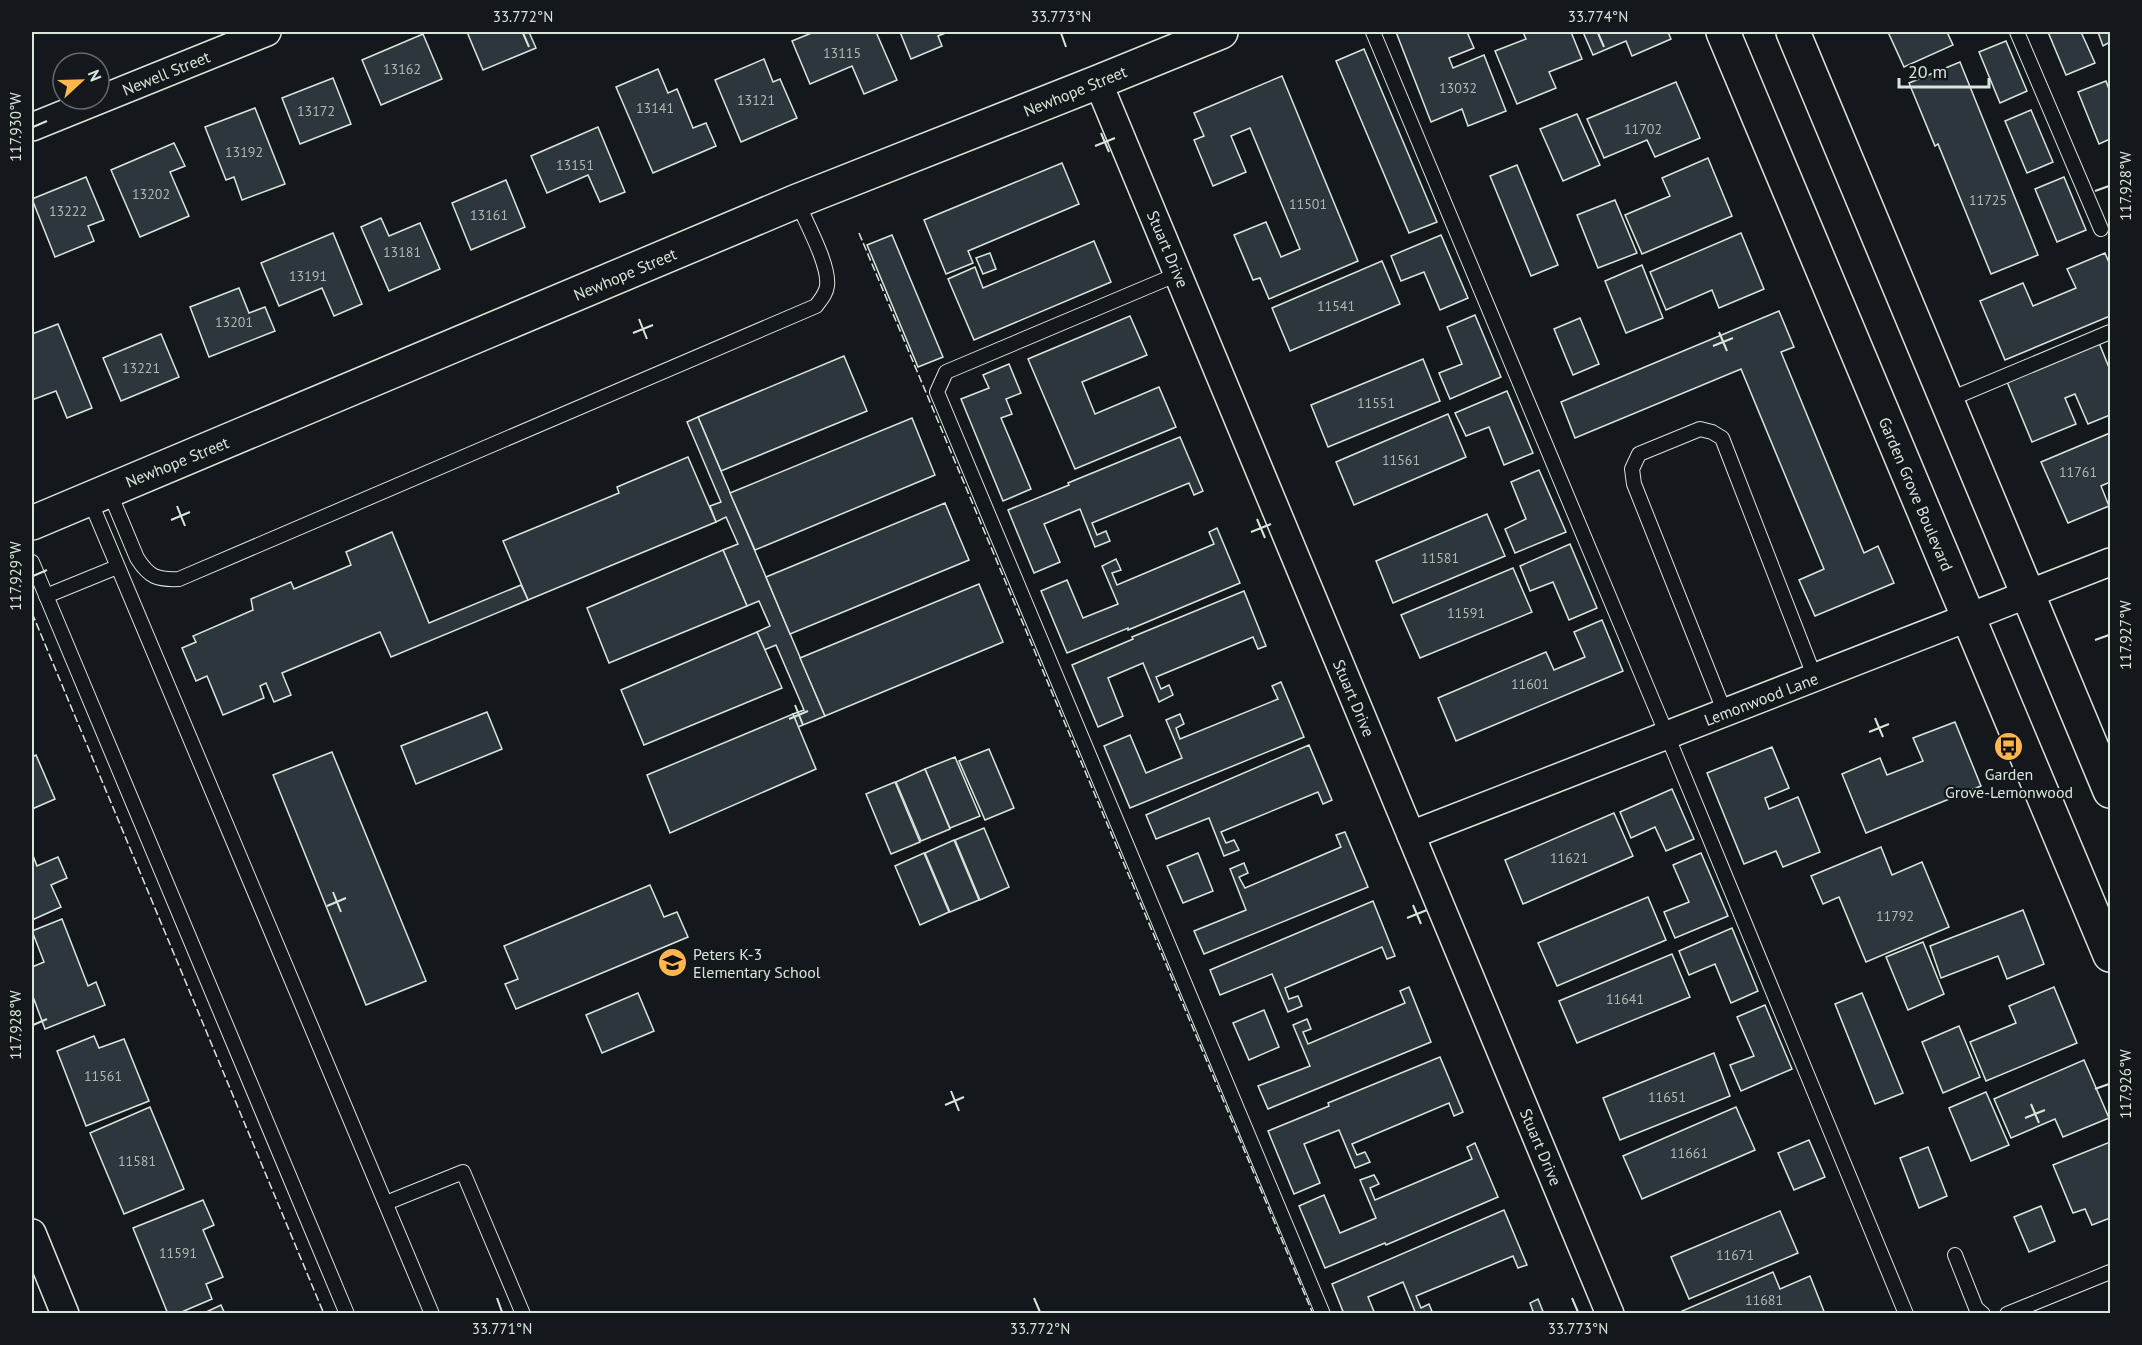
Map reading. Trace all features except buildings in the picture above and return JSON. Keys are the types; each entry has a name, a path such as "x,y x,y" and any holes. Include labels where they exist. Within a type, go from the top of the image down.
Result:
{"main road":[{"name":"Newhope Street","path":"32,523 797,201 1221,32"},
{"name":"Garden Grove Boulevard","path":"1723,32 2110,955"},
{"path":"1793,32 2110,791"}],"street":[{"name":"Newell Street","path":"32,127 267,32"},
{"name":"Stuart Drive","path":"1098,82 1610,1314"},
{"name":"Lemonwood Lane","path":"1411,835 2110,562"},
{"path":"32,1233 65,1314"}],"lane":[{"path":"1373,32 1668,735 1906,1314"},
{"path":"2017,32 2101,229"},
{"path":"99,494 143,568 153,577 164,580 179,579 816,306 824,296 827,277 824,264 797,201"},
{"path":"1178,274 946,372 937,392 1323,1314"},
{"path":"1948,400 2110,332"},
{"path":"1725,713 1635,484 1632,469 1639,454 1700,429 1722,438 1815,678"},
{"path":"99,494 117,567 432,1314"},
{"path":"32,562 347,1314"},
{"path":"46,596 117,567"},
{"path":"386,1203 463,1172 523,1314"},
{"path":"1955,1255 1976,1308 1983,1314"},
{"path":"2007,1314 2110,1272"}],"fence":[{"path":"859,233 1313,1314"},
{"path":"32,613 324,1314"}],"place":[{"name":"Garden Grove-Lemonwood","path":"2009,746"},
{"name":"Peters K-3 Elementary School","path":"672,963"}]}
